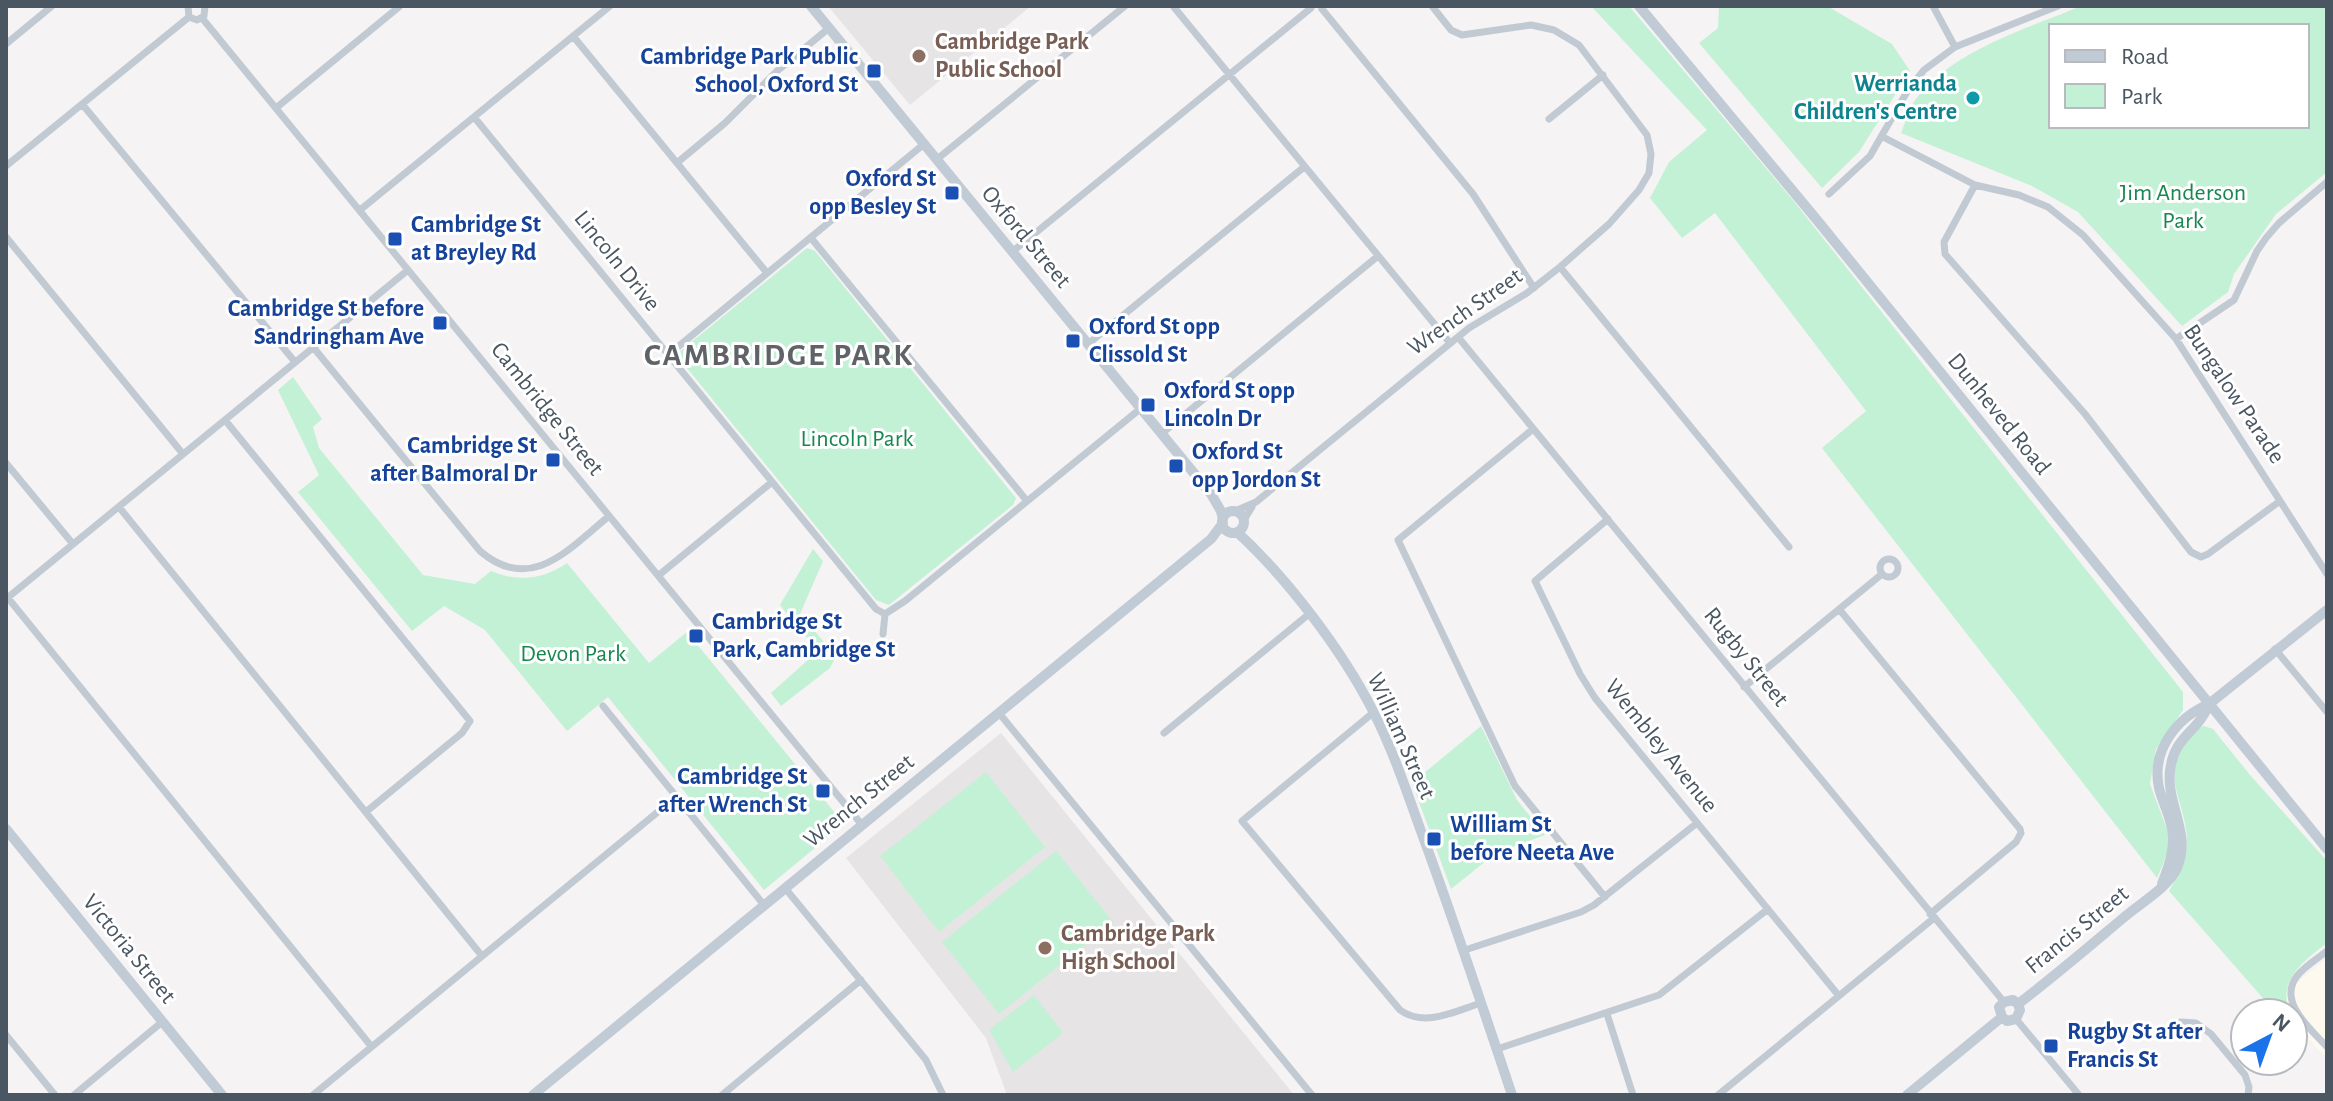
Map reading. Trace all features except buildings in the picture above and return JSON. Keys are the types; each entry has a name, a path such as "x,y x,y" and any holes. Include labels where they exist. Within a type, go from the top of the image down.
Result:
{"street":[{"path":"6,44 52,6"},
{"path":"188,6 189,17"},
{"path":"189,17 194,20 202,18 205,6"},
{"path":"276,108 400,6"},
{"path":"360,210 610,6"},
{"name":"Oxford Street","path":"811,6 1233,522"},
{"path":"936,160 1125,6"},
{"path":"1173,6 1450,343"},
{"path":"1432,6 1451,30 1462,35 1524,25 1554,30 1579,45 1603,75 1549,119"},
{"name":"Dunheved Road","path":"1639,6 1817,220 2327,849"},
{"path":"1933,6 1955,47"},
{"path":"1012,252 1311,7 1324,8 1473,194 1534,288"},
{"path":"1829,194 1861,167 1924,70 1955,47 2053,7"},
{"path":"6,166 189,17"},
{"name":"Cambridge Street","path":"202,18 862,825"},
{"path":"678,162 829,28"},
{"path":"573,36 767,273"},
{"name":"Wrench Street","path":"533,1095 1450,343 1534,288 1609,224 1639,190 1649,173 1651,154 1647,135 1603,75"},
{"path":"82,104 295,362"},
{"name":"Lincoln Drive","path":"474,117 876,609 885,614"},
{"name":"Bungalow Parade","path":"1883,137 1975,185 2032,200 2064,218 2176,339 2327,574"},
{"path":"668,355 924,144"},
{"path":"1088,344 1304,167"},
{"path":"2176,339 2231,304 2266,238 2327,184"},
{"path":"1975,185 1944,242 1945,254 2085,414 2191,552 2204,556 2280,501"},
{"path":"6,237 183,454"},
{"path":"811,238 1027,501"},
{"path":"1161,434 1378,256"},
{"path":"1560,267 1789,547"},
{"path":"371,1046 7,599 408,270"},
{"name":"Rugby Street","path":"1458,337 2004,1002"},
{"path":"313,347 480,551 493,561 517,568 541,566 561,556 609,516"},
{"path":"883,634 885,614 1140,409"},
{"path":"225,420 470,721 462,733 367,811"},
{"path":"1533,429 1398,540 1515,786 1605,897"},
{"path":"6,463 73,544"},
{"path":"659,575 772,482"},
{"path":"119,507 482,956"},
{"name":"Wembley Avenue","path":"1608,519 1535,581 1590,690 1839,996"},
{"name":"William Street","path":"1233,522 1340,654 1374,712 1465,950 1512,1095"},
{"path":"1744,687 1882,574"},
{"path":"1718,1095 1932,916 2016,842 2020,829 1839,609"},
{"name":"Francis Street","path":"2018,1004 2162,886 2173,841 2173,831 2158,784 2159,757 2167,737 2195,710 2209,704 2327,610"},
{"path":"1164,733 1309,614"},
{"path":"2275,649 2327,712"},
{"path":"603,706 764,905"},
{"path":"1374,712 1242,821 1409,1017 1426,1019 1481,1003"},
{"path":"999,713 1312,1095"},
{"path":"313,1095 676,797"},
{"path":"1465,950 1581,912 1605,897 1697,823"},
{"name":"Victoria Street","path":"6,829 222,1095"},
{"path":"785,888 926,1060 943,1095"},
{"path":"1497,1049 1607,1014 1668,990 1768,909"},
{"path":"2327,951 2297,976 2291,992 2298,1014 2327,1047"},
{"path":"722,1095 861,980"},
{"path":"2013,1000 2018,1004 2020,1013 2016,1019 2007,1021 2002,1017 1999,1007 2004,1002 2013,1000"},
{"path":"1607,1014 1633,1095"},
{"path":"1907,1095 2002,1017"},
{"path":"2016,1019 2079,1095"},
{"path":"74,1095 162,1022"},
{"path":"2181,1022 2196,1023 2211,1034 2245,1075 2248,1095"},
{"path":"6,1035 55,1095"}],"shaded area":[{"name":"Cambridge Park Public School","path":"828,6 1031,6 910,105"},
{"name":"Cambridge Park High School","path":"1001,733 1294,1095 1007,1095 986,1038 846,858"},
{"path":"2327,958 2327,1059 2309,1039 2309,997 2279,997"}],"green space":[{"path":"1591,6 1629,6 1792,199 2183,692 2183,710 2156,749 2150,784 2168,832 2169,850 2157,878 1822,448 1866,411 1715,213 1682,238 1650,198 1669,162 1707,130"},
{"path":"1719,6 1827,6 1892,44 1910,71 1859,152 1822,188 1699,43 1718,28"},
{"name":"Jim Anderson Park","path":"2081,6 2327,6 2327,172 2276,214 2234,274 2228,292 2182,326 2078,212 2032,186 1901,133 1916,99 1931,82 1970,54"},
{"name":"Lincoln Park","path":"807,248 815,251 1016,498 1013,505 889,605 876,600 678,357 678,353"},
{"name":"Devon Park","path":"293,377 322,419 313,427 319,448 423,575 475,584 491,571 510,577 530,578 549,573 567,563 649,663 687,632 844,824 764,890 608,697 567,731 485,630 444,606 412,631 298,492 319,475 278,390"},
{"path":"813,549 823,561 800,614 836,656 830,668 781,706 771,693 818,651 780,605"},
{"path":"1481,726 1517,800 1545,835 1496,853 1451,889 1412,783"},
{"path":"2204,726 2213,729 2327,861 2327,943 2295,972 2287,997 2262,997 2169,891 2182,866 2187,839 2176,791 2175,768 2186,743"},
{"path":"986,772 1045,847 939,932 880,856"},
{"path":"1056,851 1113,922 999,1014 942,942"},
{"path":"1034,995 1063,1033 1013,1072 989,1030"}],"place":[{"name":"Cambridge Park Public School","path":"919,56"},
{"name":"Cambridge Park Public School, Oxford St","path":"874,71"},
{"name":"Werrianda Children's Centre","path":"1973,98"},
{"name":"Oxford St opp Besley St","path":"952,193"},
{"name":"Cambridge St at Breyley Rd","path":"395,239"},
{"name":"Cambridge St before Sandringham Ave","path":"440,323"},
{"name":"Oxford St opp Clissold St","path":"1073,341"},
{"name":"Oxford St opp Lincoln Dr","path":"1148,405"},
{"name":"Cambridge St after Balmoral Dr","path":"553,460"},
{"name":"Oxford St opp Jordon St","path":"1176,466"},
{"name":"Cambridge St Park, Cambridge St","path":"696,636"},
{"name":"Cambridge St after Wrench St","path":"823,791"},
{"name":"William St before Neeta Ave","path":"1434,839"},
{"name":"Cambridge Park High School","path":"1045,948"},
{"name":"Rugby St after Francis St","path":"2051,1046"}],"district":[{"name":"CAMBRIDGE PARK","path":"779,355"}]}
